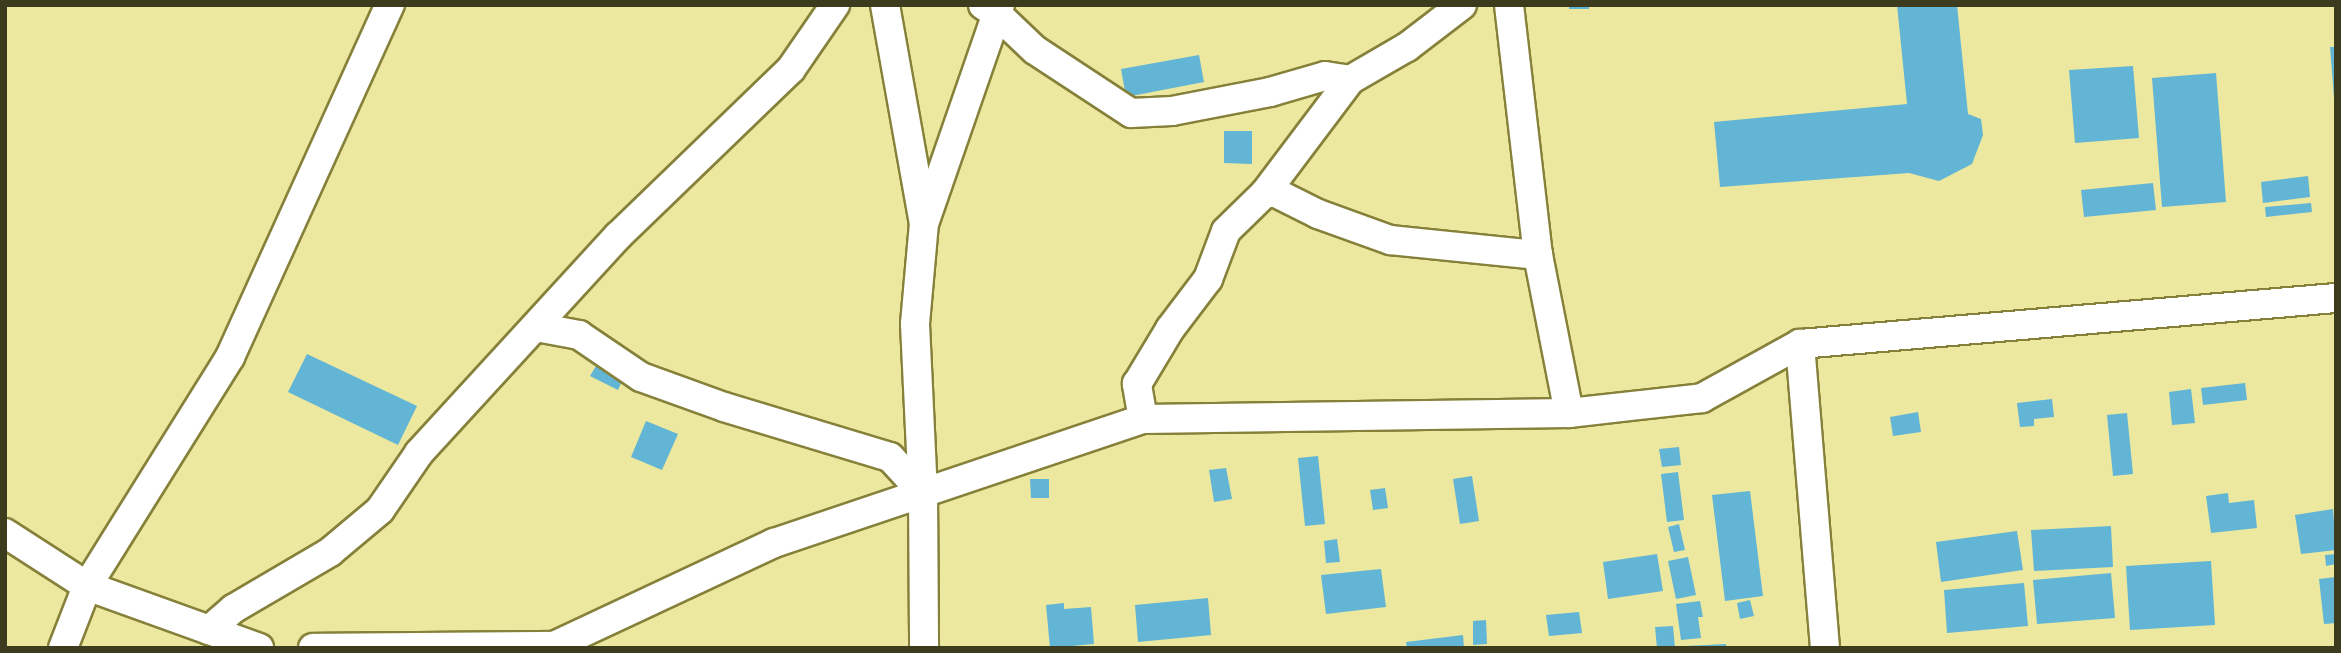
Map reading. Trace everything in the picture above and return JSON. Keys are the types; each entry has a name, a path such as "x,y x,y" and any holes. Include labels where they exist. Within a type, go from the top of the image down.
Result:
{"street":[{"path":"63,648 87,586 230,357 390,5"},
{"path":"209,630 233,609 330,552 380,510 419,453 536,327 660,194 791,69 835,5"},
{"path":"885,5 924,223"},
{"path":"1143,419 1137,384 1170,329 1208,279 1226,231 1265,193 1350,80 1407,47 1462,5"},
{"path":"1508,5 1538,255 1569,413"},
{"path":"924,648 923,493 915,324 924,223 993,8 1035,50 1130,113 1172,111 1270,92 1325,76 1350,80"},
{"path":"1265,193 1276,193 1318,214 1390,240 1538,255"},
{"path":"313,648 557,647 774,543 1143,419 1569,413 1702,398 1800,344 2328,296"},
{"path":"536,327 579,335 641,377 724,407 890,457 923,493"},
{"path":"1800,344 1825,648"},
{"path":"5,533 87,586 260,648"}],"building":[{"path":"1569,5 1589,5 1589,9 1569,9"},
{"path":"1897,5 1957,5 1968,114 1981,119 1983,135 1972,164 1939,181 1909,173 1720,187 1714,122 1907,104"},
{"path":"2330,47 2336,47 2336,98 2334,98"},
{"path":"1199,55 1204,82 1126,97 1121,69"},
{"path":"2133,66 2139,138 2075,143 2069,70"},
{"path":"2216,73 2226,202 2162,207 2152,78"},
{"path":"1224,131 1252,131 1252,164 1224,163"},
{"path":"2308,176 2310,197 2263,203 2261,182"},
{"path":"2153,183 2156,210 2084,217 2081,190"},
{"path":"2311,203 2312,212 2266,217 2265,207"},
{"path":"307,354 417,406 398,445 288,392"},
{"path":"596,366 623,379 618,390 590,376"},
{"path":"2245,383 2247,400 2203,405 2201,388"},
{"path":"2191,389 2195,423 2172,425 2169,392"},
{"path":"2052,399 2054,417 2034,419 2034,426 2020,427 2017,403"},
{"path":"1918,412 1921,432 1893,436 1890,417"},
{"path":"2127,413 2133,474 2113,476 2107,415"},
{"path":"646,421 678,434 662,470 631,457"},
{"path":"1679,447 1681,465 1662,467 1659,449"},
{"path":"1318,456 1325,524 1305,526 1298,458"},
{"path":"1226,468 1232,499 1214,502 1209,470"},
{"path":"1678,472 1684,520 1667,522 1661,474"},
{"path":"1472,476 1479,521 1460,524 1453,479"},
{"path":"1030,479 1049,479 1049,498 1031,498"},
{"path":"1385,488 1388,508 1373,510 1370,490"},
{"path":"1750,491 1763,596 1725,601 1712,495"},
{"path":"2228,493 2229,503 2254,500 2257,528 2211,533 2206,496"},
{"path":"2333,509 2336,550 2301,554 2295,515"},
{"path":"1679,524 1685,550 1674,552 1668,527"},
{"path":"2111,526 2113,567 2034,571 2031,530"},
{"path":"2017,531 2023,570 1941,582 1936,542"},
{"path":"1337,539 1340,562 1326,563 1324,541"},
{"path":"1657,554 1663,591 1608,599 1603,562"},
{"path":"2336,554 2336,564 2326,566 2325,555"},
{"path":"1688,557 1696,595 1676,599 1668,561"},
{"path":"2211,561 2215,625 2130,630 2126,566"},
{"path":"1381,569 1386,607 1326,614 1321,575"},
{"path":"2111,573 2115,618 2037,624 2033,580"},
{"path":"2336,577 2336,623 2324,624 2319,579"},
{"path":"2024,583 2028,626 1947,633 1944,590"},
{"path":"1208,598 1211,635 1138,642 1135,605"},
{"path":"1750,600 1754,616 1740,619 1737,603"},
{"path":"1700,601 1703,617 1698,617 1701,638 1681,640 1676,604"},
{"path":"1064,603 1064,609 1091,607 1094,644 1050,648 1046,605"},
{"path":"1579,612 1582,633 1549,636 1546,615"},
{"path":"1486,620 1487,644 1473,645 1473,621"},
{"path":"1673,626 1675,648 1657,648 1655,627"},
{"path":"1463,635 1464,648 1407,648 1406,642"},
{"path":"1726,644 1726,648 1686,648 1686,646"}]}
